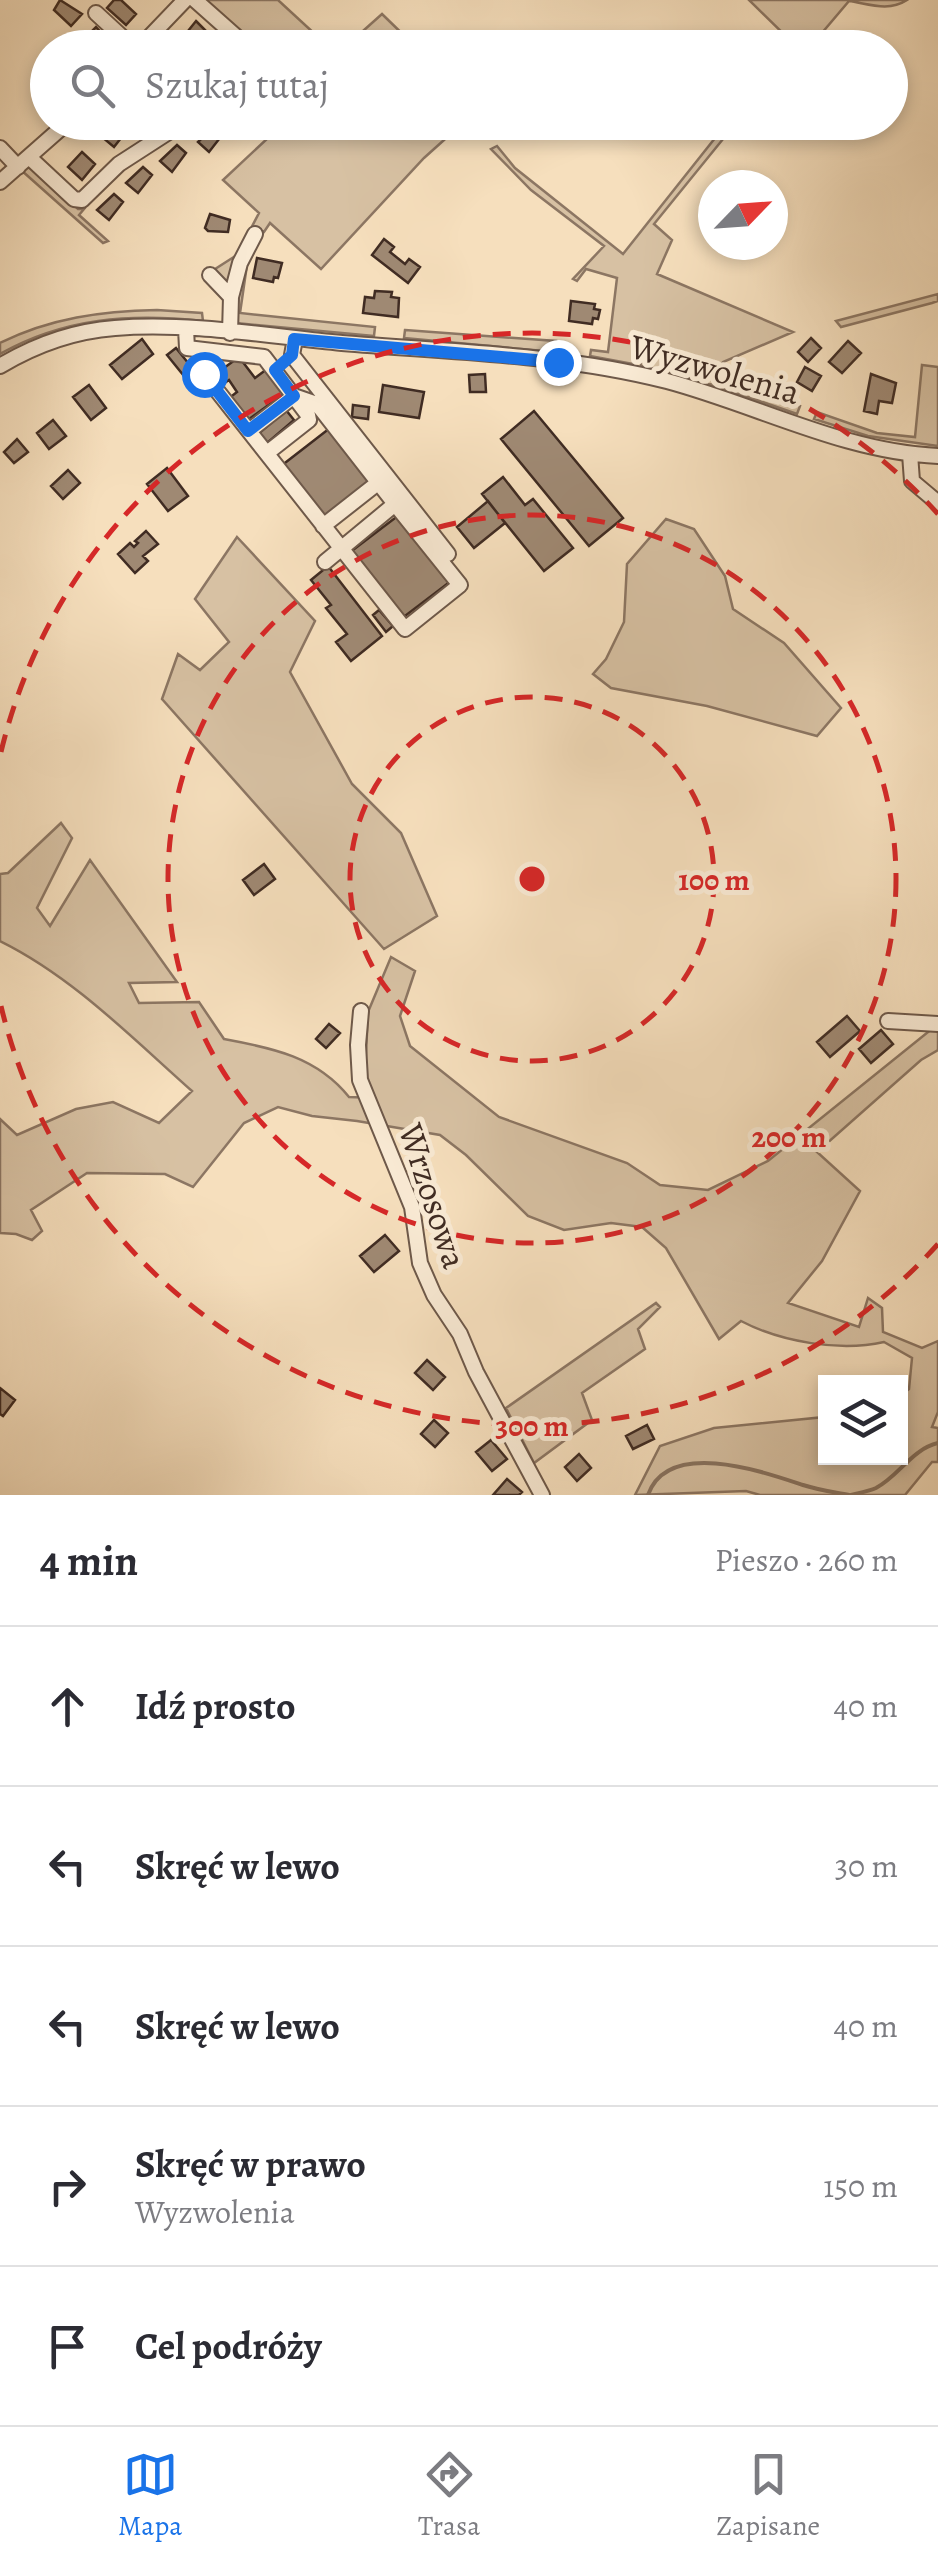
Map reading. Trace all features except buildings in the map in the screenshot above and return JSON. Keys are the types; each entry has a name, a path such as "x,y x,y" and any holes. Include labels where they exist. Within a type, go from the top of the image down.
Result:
{"street":[{"path":"154,30 185,0"},
{"path":"195,0 229,30"},
{"path":"96,13 115,30"},
{"path":"0,182 48,140"},
{"path":"0,148 74,199 82,200 119,164 156,140"},
{"path":"230,333 231,297 240,263 255,234"},
{"path":"210,275 231,297"},
{"name":"Wyzwolenia","path":"0,366 37,347 76,334 116,328 186,329 544,361 625,372 698,390 836,437 910,454 938,456"},
{"path":"186,329 186,348 260,354 294,396 308,420 267,454"},
{"path":"275,370 292,355 294,339"},
{"path":"292,355 469,581"},
{"path":"204,374 404,629 460,585 317,404 294,396"},
{"path":"248,431 294,396"},
{"path":"910,454 912,482 938,503"},
{"path":"323,526 379,482"},
{"path":"325,562 396,504"},
{"name":"Wrzosowa","path":"361,1012 360,1080 412,1208 420,1263 542,1495"},
{"path":"888,1021 938,1024"}],"shaded area":[{"path":"202,0 278,0 311,30 236,30"},
{"path":"749,0 907,0 886,6 849,1 824,30 780,30"},
{"path":"382,14 398,30 364,30"},
{"path":"266,140 444,140 321,269 270,223 264,232 253,227 226,286 212,271 237,255 259,213 223,180"},
{"path":"714,140 722,140 654,224 672,240 657,274 793,332 723,362 711,376 800,406 797,414 707,383 710,376 696,372 692,379 641,365 641,358 634,357 633,364 590,356 591,350 608,352 617,278 586,269 577,281 573,279 604,246 531,190 491,149 497,146 515,168 623,254"},
{"path":"32,166 78,209 84,209 79,215 108,241 103,243 21,170"},
{"path":"248,258 240,313 375,327 374,336 236,323"},
{"path":"938,294 938,301 932,303 841,327 836,321"},
{"path":"157,310 202,313 203,321 98,321 48,333 0,354 0,343 57,322 96,314"},
{"path":"405,330 556,341 555,352 404,338"},
{"path":"922,365 938,367 938,446 868,436 814,419 817,412 877,433 915,437"},
{"path":"666,519 694,529 725,576 733,609 784,643 841,708 817,736 707,706 611,688 593,674 606,659 624,622 627,564"},
{"path":"237,537 315,621 290,672 352,784 401,833 437,916 384,949 162,699 178,654 200,670 229,642 195,599"},
{"path":"61,823 72,838 37,908 50,926 90,860 177,982 129,983 139,1003 199,1002 224,1039 293,1056 323,1072 349,1097 375,1098 365,1074 368,1012 391,957 415,971 400,1016 410,1046 499,1117 627,1163 660,1185 708,1190 768,1161 933,1028 938,1028 938,1050 921,1060 817,1152 860,1191 822,1261 788,1303 859,1327 868,1298 882,1308 883,1332 922,1348 938,1341 938,1412 932,1427 938,1428 938,1462 932,1462 905,1495 760,1495 746,1491 635,1495 660,1446 714,1428 818,1418 818,1465 908,1465 912,1358 884,1342 849,1346 811,1343 774,1335 741,1321 719,1339 666,1248 642,1227 611,1223 564,1230 528,1216 440,1135 312,1116 278,1107 244,1123 193,1187 165,1174 87,1173 31,1210 42,1231 32,1240 0,1233 0,1119 17,1135 76,1109 113,1102 159,1123 192,1091 77,990 0,941 0,874 8,873"},
{"path":"656,1303 660,1307 638,1329 645,1349 582,1393 592,1420 534,1463 506,1408"}],"waterway":[{"path":"851,1495 876,1488 921,1451 938,1443"},
{"path":"648,1495 659,1478 675,1468 696,1463 742,1467 849,1495"}],"route":[{"path":"204,374 248,431 294,396 275,370 292,355 294,339 558,362"}]}
